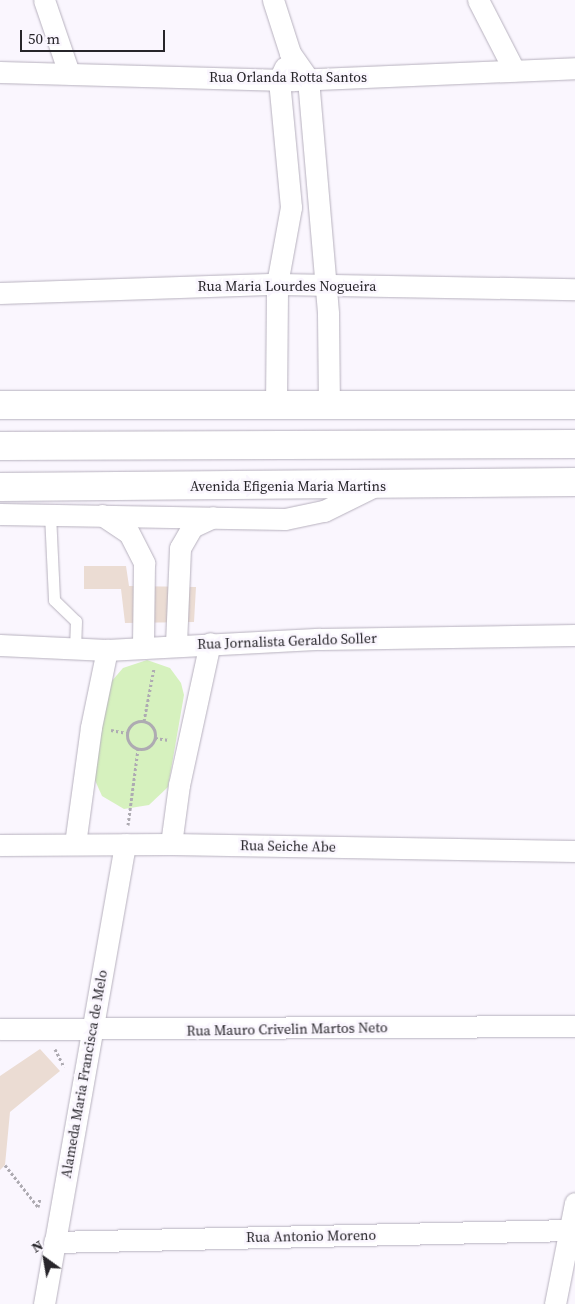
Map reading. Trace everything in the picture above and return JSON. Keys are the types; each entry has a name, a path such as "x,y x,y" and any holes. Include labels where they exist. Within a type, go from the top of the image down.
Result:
{"main road":[{"path":"0,405 575,404"},
{"path":"0,446 575,444"},
{"name":"Avenida Efigenia Maria Martins","path":"0,487 575,482"}],"street":[{"path":"44,0 68,73"},
{"path":"273,0 290,53 308,79 325,286 329,405"},
{"path":"478,0 514,70"},
{"path":"276,406 278,284 291,207 280,80 290,53"},
{"name":"Rua Orlanda Rotta Santos","path":"0,72 280,80 575,68"},
{"name":"Rua Maria Lourdes Nogueira","path":"0,293 278,284 575,289"},
{"path":"0,514 221,516 285,519 308,517 377,485"},
{"path":"102,515 129,533 142,557 159,646"},
{"path":"159,646 180,548 192,527 205,519 221,516"},
{"name":"Rua Jornalista Geraldo Soller","path":"0,645 107,650 210,643 575,635"},
{"path":"171,844 179,785 210,643"},
{"path":"76,844 92,727 107,650"},
{"name":"Alameda Maria Francisca de Melo","path":"44,1304 125,844"},
{"name":"Rua Seiche Abe","path":"0,845 171,844 575,851"},
{"name":"Rua Mauro Crivelin Martos Neto","path":"0,1029 93,1031 575,1026"},
{"path":"555,1304 575,1203"},
{"name":"Rua Antonio Moreno","path":"54,1242 569,1230"}],"lane":[{"path":"50,514 54,600 76,621 75,649"}],"path":[{"path":"144,721 159,646"},
{"path":"138,749 130,743 127,733 133,724 144,721"},
{"path":"138,749 149,746 155,738 152,727 144,721"},
{"path":"125,844 138,749"},
{"path":"50,1045 58,1051 65,1071"},
{"path":"5,1165 38,1207 42,1188"}],"green space":[{"path":"147,660 170,668 181,683 184,695 168,787 149,805 124,809 102,796 94,778 93,765 111,682 123,668"}],"building":[{"path":"84,566 126,566 129,586 196,587 194,622 125,623 121,589 84,589"},
{"path":"40,1049 60,1071 10,1112 5,1165 0,1170 0,1076"}]}
